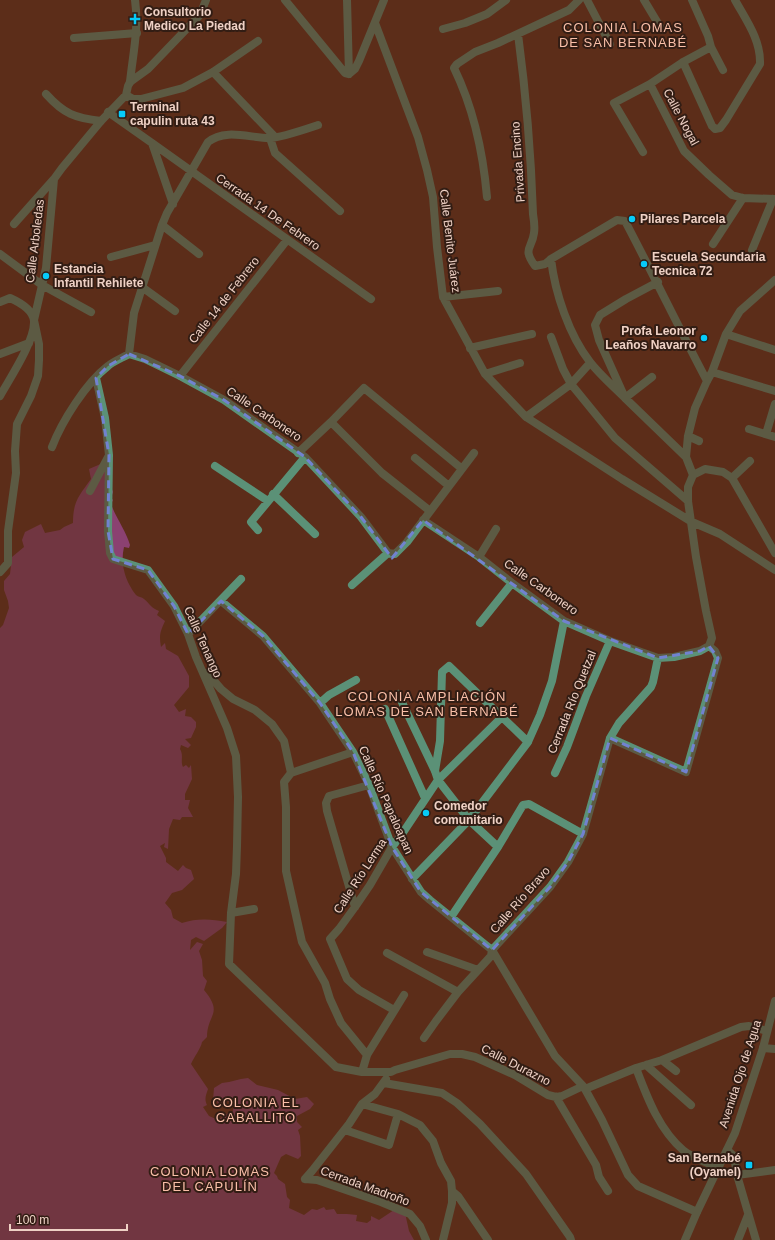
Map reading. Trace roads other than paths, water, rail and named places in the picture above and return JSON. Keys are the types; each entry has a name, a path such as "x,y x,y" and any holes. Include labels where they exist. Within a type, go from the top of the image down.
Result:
{"street":[{"path":"14,224 54,179 108,112 126,95 130,82 137,33 135,0"},
{"path":"130,82 148,69 200,15 206,0"},
{"path":"285,0 345,73 350,74"},
{"path":"347,0 350,74"},
{"path":"350,74 359,61 384,0"},
{"path":"443,29 465,23 487,14 506,0"},
{"path":"487,197 481,148 473,116 454,68 457,64 475,52 569,10 579,0"},
{"path":"587,0 610,44"},
{"path":"644,0 662,30"},
{"path":"692,0 708,36 710,47 723,70"},
{"path":"683,62 712,126 715,129 720,128 760,64 760,53 757,41 735,0"},
{"name":"Calle Benito Juárez","path":"375,23 418,138 427,170 433,197 443,296 485,374 526,417 622,479 692,522 720,534 775,570"},
{"path":"74,38 137,33"},
{"name":"Privada Encino","path":"518,34 525,85 533,208 534,233 528,248 529,259 535,266 545,264 551,259"},
{"path":"126,95 133,99 140,99 183,88 213,72 258,41"},
{"name":"Calle Nogal","path":"710,47 683,62 650,84 684,151 732,195 743,198 774,199"},
{"path":"213,72 272,138 275,152 340,211"},
{"path":"643,152 614,103 650,84"},
{"path":"46,94 62,110 80,119 101,121"},
{"name":"Cerrada 14 De Febrero","path":"108,112 371,299"},
{"path":"52,447 57,434 80,397 108,366 129,354 134,313 162,225 208,142 214,137 241,135 272,138 318,125"},
{"path":"152,143 173,204"},
{"name":"Calle Arboledas","path":"0,572 8,563 8,531 16,473 17,424 31,396 38,376 39,344 34,320 46,268 54,179"},
{"path":"713,244 743,198"},
{"path":"752,250 774,199"},
{"path":"693,475 686,457 590,363 579,347 567,322 556,286 551,259 617,220 625,221 658,282 672,313 707,381"},
{"path":"162,225 199,254"},
{"name":"Calle 14 de Febrero","path":"180,376 287,240"},
{"path":"111,257 155,245"},
{"path":"0,254 42,285 91,312"},
{"path":"686,457 688,436 695,408 712,372 726,334 740,311 775,280"},
{"path":"625,398 598,340 595,325 600,315 658,282"},
{"path":"142,287 175,311"},
{"path":"443,296 498,290"},
{"path":"0,302 10,298 20,303 30,311 34,320 29,343 0,396"},
{"path":"470,348 532,334"},
{"path":"726,334 775,350"},
{"path":"551,337 563,369 571,384 615,438 688,501"},
{"path":"0,354 29,343"},
{"name":"Calle Carbonero","path":"129,354 145,359 224,400 302,455 361,517 388,553"},
{"path":"485,374 520,363"},
{"path":"526,417 571,384 590,363"},
{"path":"712,372 775,391"},
{"path":"625,398 652,377"},
{"name":"Calle Tenango","path":"96,378 105,418 109,455 108,531 110,553 113,559 148,570 174,606 188,634 196,657 227,728 236,756 238,797 236,874"},
{"path":"258,530 251,522 302,455 364,388 461,468"},
{"path":"766,434 775,404"},
{"path":"331,422 382,473 430,511"},
{"path":"749,429 775,436"},
{"path":"688,436 699,441"},
{"path":"352,585 388,553 395,554 407,542 461,468 474,453"},
{"path":"90,491 109,455"},
{"path":"415,458 449,486"},
{"path":"732,478 750,462"},
{"path":"215,466 270,498 315,534"},
{"path":"610,738 686,772 718,658 715,651 709,646 712,638 699,572 688,501 688,487 693,475 705,469 723,472 732,478 775,553"},
{"name":"Calle Carbonero","path":"423,520 478,557 564,621 610,641 658,658 674,657 700,651 709,646"},
{"path":"478,557 496,528"},
{"path":"188,634 241,579"},
{"path":"480,623 512,583"},
{"name":"Calle Río Papaloapan","path":"221,601 263,636 320,703 353,752 369,785 392,847 412,879 421,892 492,950 555,1056 584,1088 602,1120 628,1176 638,1186 697,1212"},
{"path":"412,879 469,820 528,742 552,682 564,621"},
{"name":"Cerrada Río Quetzal","path":"556,773 586,696 610,641"},
{"path":"196,657 213,681 221,689 233,699 255,710 272,724 284,741 292,774"},
{"name":"Calle Río Bravo","path":"424,1038 458,992 491,956 492,950 550,887 568,862 583,834 610,738 619,722 651,687 658,658"},
{"path":"435,771 440,742 442,672 449,666 528,742"},
{"path":"320,703 329,695 356,680"},
{"path":"398,694 438,780 469,820 498,847"},
{"path":"385,709 425,798"},
{"name":"Calle Río Lerma","path":"394,1010 360,990 347,979 330,939 339,929 370,885 392,847 438,780 502,717"},
{"path":"353,752 292,774 284,782 286,807 286,871 302,942 325,984 341,1023 367,1055"},
{"path":"355,907 327,812 326,803 329,796 369,785"},
{"path":"451,917 498,847 521,806 524,804 529,804 583,834"},
{"name":"Calle Durazno","path":"236,874 230,913 229,964 336,1067 362,1072 391,1072 450,1054 462,1054 475,1057 515,1075 548,1095 556,1097 662,1060 741,1027 749,1026 767,1031"},
{"path":"230,913 254,909"},
{"path":"427,952 478,970"},
{"path":"387,954 458,992"},
{"path":"362,1072 367,1055 404,995"},
{"name":"Avenida Ojo de Agua","path":"685,1240 735,1133 763,1048 775,1002"},
{"path":"763,1048 775,1049"},
{"path":"662,1060 676,1071"},
{"path":"646,1065 691,1105"},
{"path":"636,1068 647,1097 660,1121 672,1138 685,1152 718,1167"},
{"name":"Cerrada Madroño","path":"391,1072 375,1094 362,1104 345,1130 305,1178 317,1180 381,1202 410,1214 420,1226 426,1240"},
{"path":"384,1083 442,1093 457,1103 480,1124 526,1174 571,1240"},
{"path":"556,1097 596,1165 599,1177 608,1191"},
{"path":"362,1104 398,1114 420,1125 433,1141 441,1163 451,1181 452,1203 443,1240"},
{"path":"345,1130 389,1145 398,1114"},
{"path":"727,1150 734,1156 737,1175 756,1240"},
{"path":"737,1175 775,1170"},
{"path":"452,1191 458,1196 488,1240"},
{"path":"738,1240 748,1215"}],"place":[{"name":"Consultorio Medico La Piedad","path":"135,19"},
{"name":"Terminal capulin ruta 43","path":"122,114"},
{"name":"Pilares Parcela","path":"632,219"},
{"name":"Escuela Secundaria Tecnica 72","path":"644,264"},
{"name":"Estancia Infantil Rehilete","path":"46,276"},
{"name":"Profa Leonor Leaños Navarro","path":"704,338"},
{"name":"Comedor comunitario","path":"426,813"},
{"name":"San Bernabé (Oyamel)","path":"749,1165"}],"district":[{"name":"COLONIA LOMAS DE SAN BERNABÉ","path":"623,34"},
{"name":"COLONIA AMPLIACIÓN LOMAS DE SAN BERNABÉ","path":"427,704"},
{"name":"COLONIA EL CABALLITO","path":"256,1110"},
{"name":"COLONIA LOMAS DEL CAPULÍN","path":"210,1178"}]}
